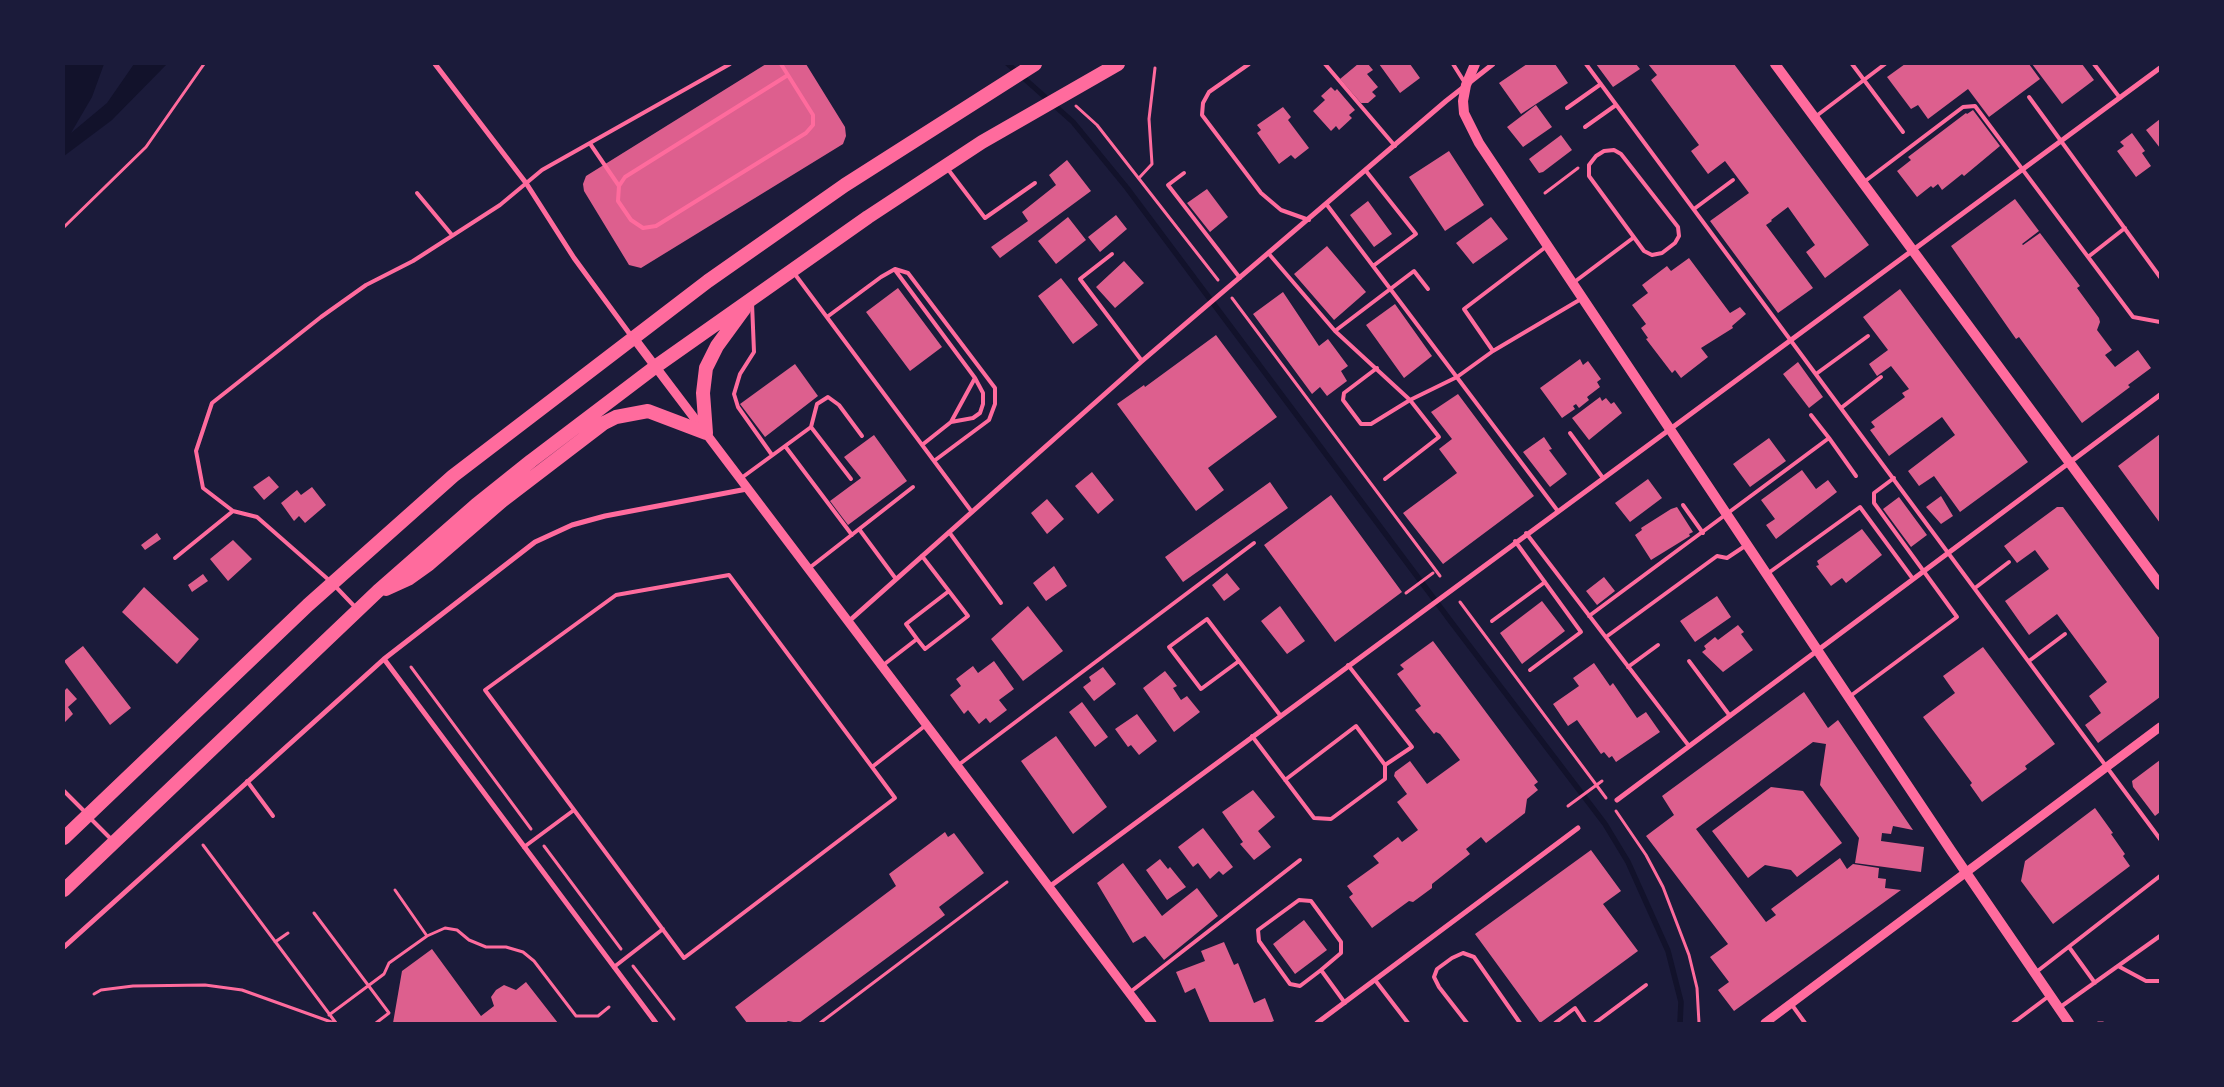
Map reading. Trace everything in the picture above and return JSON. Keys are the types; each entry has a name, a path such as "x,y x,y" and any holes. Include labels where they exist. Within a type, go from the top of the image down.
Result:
{"highway":[{"path":"64,838 333,583 453,476 633,337 846,185 1035,64"},
{"path":"64,890 376,593 476,505 655,367 792,271 945,166 1022,117 1071,94 1118,64"},
{"path":"376,593 400,584 418,573 502,501 604,423 625,415 648,411 706,433 703,393 706,368 717,346 752,299"}],"main road":[{"path":"1475,64 1466,85 1463,101 1464,113 1469,125 1670,430 1966,873 2069,1023"},
{"path":"1775,64 2071,462 2160,585"}],"street":[{"path":"435,64 526,183 574,258 655,367 1152,1023"},
{"path":"848,622 1142,361 1493,64"},
{"path":"1049,887 1557,510 1670,430 2160,68"},
{"path":"1617,800 2160,395"},
{"path":"64,947 384,659 534,542 572,525 605,516 747,489"},
{"path":"384,659 656,1023"},
{"path":"1765,1023 2160,727"},
{"path":"1317,1023 1578,828"}],"lane":[{"path":"358,610 333,583 257,517 232,511 204,488 196,451 212,403 321,317 366,285 413,261 500,205 542,170 730,64"},
{"path":"781,64 788,75 813,115 813,124 806,133 656,226 643,228 631,220 618,201 619,186 625,177 788,75"},
{"path":"1249,64 1209,92 1203,103 1202,115 1261,193 1281,210 1308,220"},
{"path":"1324,64 1395,146"},
{"path":"1453,64 1466,85"},
{"path":"1586,64 2160,838"},
{"path":"1852,64 1903,132"},
{"path":"1815,117 1885,64"},
{"path":"2094,64 2120,98"},
{"path":"1567,108 1601,84"},
{"path":"2029,97 2160,277"},
{"path":"1585,127 1616,105"},
{"path":"1863,182 1963,107 1975,106 2133,317 2160,322"},
{"path":"591,144 619,186"},
{"path":"1614,150 1621,154 1678,227 1679,236 1675,243 1662,253 1652,255 1644,251 1633,238 1589,176 1588,165 1604,151 1614,150"},
{"path":"945,166 984,218 1035,183"},
{"path":"1366,171 1416,234 1373,266"},
{"path":"1184,172 1168,185 1240,278"},
{"path":"1694,209 1733,180"},
{"path":"417,193 452,235"},
{"path":"1327,205 1557,510"},
{"path":"2088,257 2125,228"},
{"path":"1573,283 1633,238"},
{"path":"1493,351 1464,309 1548,245"},
{"path":"1112,254 1080,280 1142,361"},
{"path":"1269,254 1335,331 1410,400 1439,437 1385,479"},
{"path":"826,317 880,276 895,269 908,274 995,388 995,404 989,420 934,461"},
{"path":"895,269 975,378 983,393 983,404 980,413 973,418 951,422"},
{"path":"792,271 972,512"},
{"path":"1335,331 1414,271 1428,289"},
{"path":"1377,368 1344,393 1343,400 1361,424 1370,424 1410,400 1457,377 1493,351 1582,298"},
{"path":"752,299 754,352 740,374 734,394 738,407 772,456"},
{"path":"1816,374 1868,336"},
{"path":"922,445 951,422 975,378"},
{"path":"1841,408 1881,378"},
{"path":"740,479 811,427 817,404 828,397 839,405 862,436"},
{"path":"1811,416 1856,476"},
{"path":"811,427 851,479"},
{"path":"1570,433 1603,478"},
{"path":"1589,616 1829,438"},
{"path":"785,446 852,535"},
{"path":"1849,697 1958,617 1874,503 1874,492 1894,478"},
{"path":"808,568 912,487"},
{"path":"1683,506 1703,532"},
{"path":"1767,574 1860,507 1913,579"},
{"path":"175,558 232,511"},
{"path":"859,529 896,579"},
{"path":"949,532 1001,603"},
{"path":"1526,533 1689,746"},
{"path":"1515,542 1581,632 1530,670"},
{"path":"957,766 1254,543"},
{"path":"1606,637 1717,556 1727,558 1747,544"},
{"path":"922,556 949,591 968,616 925,649 906,624 949,591"},
{"path":"1975,588 2009,562"},
{"path":"729,575 872,767 895,798 684,958 485,690 616,594 729,575"},
{"path":"1492,621 1545,582"},
{"path":"1239,661 1201,689 1169,647 1207,619 1239,661 1280,715"},
{"path":"2029,661 2065,634"},
{"path":"882,666 917,638"},
{"path":"1628,667 1658,645"},
{"path":"1689,661 1730,716"},
{"path":"1348,665 1412,747 1386,765"},
{"path":"872,767 926,725"},
{"path":"1252,736 1285,780 1314,818 1331,819 1385,779 1386,765 1356,726 1285,780"},
{"path":"247,781 273,816"},
{"path":"64,791 113,842"},
{"path":"524,847 574,810"},
{"path":"1129,993 1300,860"},
{"path":"2035,973 2160,876"},
{"path":"1299,900 1311,901 1341,942 1341,954 1320,970 1300,986 1290,984 1259,941 1258,930 1299,900"},
{"path":"614,967 663,929"},
{"path":"2059,1008 2160,936"},
{"path":"2069,947 2095,983"},
{"path":"1467,1023 1439,987 1434,977 1437,969 1452,958 1463,953 1474,957 1520,1023"},
{"path":"2118,966 2146,981 2160,981"},
{"path":"1320,970 1345,1003"},
{"path":"1375,980 1408,1023"},
{"path":"1596,1023 1646,985"},
{"path":"2013,1023 2050,995"},
{"path":"1791,1004 1805,1023"},
{"path":"1555,1023 1575,1008 1585,1023"}],"path":[{"path":"64,226 146,147 204,64"},
{"path":"1139,178 1152,164 1149,119 1155,68"},
{"path":"1071,94 1218,280"},
{"path":"1232,298 1440,576"},
{"path":"1406,593 1433,573"},
{"path":"1460,602 1611,804 1646,855 1662,887 1689,955 1697,988 1700,1023"},
{"path":"1568,806 1602,781"},
{"path":"203,846 335,1023"},
{"path":"820,1023 1007,882"},
{"path":"395,890 427,936"},
{"path":"314,913 389,1013 376,1023"},
{"path":"329,1015 384,974 389,963 427,936 445,928 458,930 469,940 486,948 506,947 523,952 534,960 576,1016 598,1016 609,1007"},
{"path":"275,942 288,933"},
{"path":"94,994 101,990 133,986 205,985 242,990 335,1023"},
{"path":"2098,1023 2103,1023"}],"shaded area":[{"path":"64,64 104,64 92,97 71,133 107,103 134,64 167,64 112,120 64,156"}],"building":[{"path":"766,64 806,64 845,127 846,136 843,144 641,268 629,265 584,191 583,184 586,176"},
{"path":"1358,64 1368,64 1373,70 1367,74 1378,87 1372,92 1376,96 1368,103 1361,103 1340,79"},
{"path":"1379,64 1410,64 1420,78 1400,93"},
{"path":"1527,64 1555,64 1568,83 1521,114 1499,83"},
{"path":"1596,64 1636,64 1640,69 1613,87"},
{"path":"1648,64 1734,64 1869,245 1825,278 1806,252 1815,245 1788,207 1766,225 1813,288 1778,313 1710,221 1749,193 1725,161 1708,174 1691,151 1699,145 1651,80 1657,75"},
{"path":"1905,64 2029,64 2040,79 1989,117 1968,89 1928,119 1918,105 1911,109 1887,77"},
{"path":"2032,64 2082,64 2094,80 2062,104"},
{"path":"1331,87 1335,91 1337,89 1355,110 1349,115 1352,118 1339,130 1336,126 1331,131 1313,111 1325,100 1321,96"},
{"path":"1536,105 1552,127 1523,147 1507,127"},
{"path":"1283,107 1291,117 1288,120 1309,148 1295,159 1291,155 1279,164 1257,133 1261,130 1257,125"},
{"path":"1973,110 2000,146 1964,176 1962,174 1942,190 1938,184 1933,188 1931,186 1917,197 1897,171 1911,160 1908,157 1966,113"},
{"path":"2160,119 2160,148 2146,130"},
{"path":"2132,133 2145,151 2142,153 2151,166 2136,177 2117,151 2124,146 2120,142"},
{"path":"1561,135 1572,150 1539,173 1529,159"},
{"path":"1449,151 1484,205 1445,231 1409,177"},
{"path":"1067,160 1091,191 1000,258 991,247 1028,221 1022,212 1056,185 1049,175"},
{"path":"1207,189 1228,217 1210,232 1187,203"},
{"path":"2015,199 2039,231 2022,244 2040,233 2080,286 2077,288 2099,318 2100,322 2097,330 2112,350 2105,355 2115,367 2138,350 2151,368 2128,385 2130,387 2082,423 2019,337 2016,339 1951,246"},
{"path":"1368,201 1392,234 1374,247 1350,215"},
{"path":"1116,215 1127,229 1100,252 1088,237"},
{"path":"1068,217 1086,240 1056,264 1038,241"},
{"path":"1491,217 1508,239 1473,264 1456,243"},
{"path":"1327,246 1366,292 1334,320 1294,274"},
{"path":"1689,258 1730,313 1740,307 1746,314 1732,326 1733,328 1701,348 1708,357 1681,378 1675,370 1672,373 1646,339 1648,338 1641,328 1646,324 1632,305 1648,293 1642,285 1667,266 1671,271"},
{"path":"1124,261 1144,283 1115,308 1096,287"},
{"path":"1061,278 1098,325 1073,344 1038,296"},
{"path":"898,288 942,347 910,371 866,312"},
{"path":"1900,289 2028,462 1960,512 1934,476 1919,486 1908,471 1955,435 1942,417 1889,456 1870,430 1875,427 1871,422 1905,397 1902,393 1909,389 1891,366 1877,376 1869,364 1888,350 1863,317"},
{"path":"1283,292 1319,346 1328,339 1348,366 1341,371 1347,381 1327,396 1320,387 1312,394 1253,314"},
{"path":"1395,304 1432,356 1404,378 1366,325"},
{"path":"1216,335 1277,417 1208,468 1224,490 1196,511 1117,404 1144,385 1145,387"},
{"path":"1580,359 1583,365 1588,361 1601,379 1597,382 1600,387 1587,397 1589,400 1579,408 1576,404 1573,406 1575,409 1562,418 1540,388"},
{"path":"1798,362 1823,397 1809,408 1783,374"},
{"path":"795,364 818,396 765,437 740,404"},
{"path":"1458,394 1534,496 1443,564 1403,513 1457,473 1439,449 1452,439 1431,412"},
{"path":"1600,397 1602,401 1606,398 1611,404 1614,402 1622,413 1589,440 1572,418"},
{"path":"2160,434 2160,523 2118,466"},
{"path":"874,435 907,481 848,525 830,501 861,478 844,457"},
{"path":"1544,437 1552,449 1549,450 1567,474 1550,487 1523,452"},
{"path":"1769,438 1786,461 1750,487 1733,464"},
{"path":"1802,470 1816,489 1828,480 1837,492 1776,539 1766,525 1775,519 1761,500"},
{"path":"1092,472 1114,500 1098,514 1075,486"},
{"path":"269,476 279,487 264,500 253,487"},
{"path":"1648,479 1662,498 1630,522 1615,503"},
{"path":"1270,482 1288,508 1183,582 1165,557"},
{"path":"312,487 326,505 305,523 299,516 294,521 281,503 297,490 301,495"},
{"path":"1331,495 1402,592 1335,642 1264,545"},
{"path":"1941,496 1953,516 1941,524 1926,507"},
{"path":"1899,497 1927,535 1911,547 1883,509"},
{"path":"1047,499 1064,519 1047,534 1031,513"},
{"path":"1677,507 1693,532 1689,534 1690,536 1651,560 1635,535 1642,530 1641,528"},
{"path":"2057,507 2063,507 2160,639 2160,697 2098,743 2085,725 2101,713 2089,696 2107,682 2057,614 2029,635 2005,601 2049,569 2035,550 2017,563 2004,546"},
{"path":"1862,529 1882,555 1846,583 1842,578 1831,586 1816,566 1819,565 1817,561"},
{"path":"157,533 161,539 145,550 141,545"},
{"path":"233,540 252,559 228,581 210,559"},
{"path":"1054,566 1067,586 1046,601 1033,583"},
{"path":"1227,573 1240,589 1224,601 1212,585"},
{"path":"203,574 208,581 192,592 188,585"},
{"path":"1604,577 1615,591 1597,605 1586,591"},
{"path":"144,587 199,639 177,664 122,612"},
{"path":"1717,596 1731,617 1695,642 1680,621"},
{"path":"1542,601 1565,631 1522,664 1500,633"},
{"path":"1028,606 1063,651 1023,681 991,639"},
{"path":"1280,606 1305,641 1287,654 1261,621"},
{"path":"1738,625 1744,632 1741,634 1753,650 1723,672 1702,652 1706,649 1704,646 1715,637 1718,640"},
{"path":"1433,641 1538,782 1534,785 1538,790 1527,799 1525,813 1486,843 1481,837 1466,849 1470,854 1432,884 1432,888 1413,902 1409,901 1372,928 1349,897 1353,894 1347,886 1379,863 1373,856 1398,837 1402,842 1418,830 1397,802 1407,794 1394,776 1395,772 1410,761 1427,784 1460,760 1440,734 1436,732 1434,734 1415,710 1421,706 1397,674 1404,669 1400,665"},
{"path":"83,646 131,708 110,725 64,661"},
{"path":"1983,647 2055,744 2025,766 2027,769 1982,802 1970,785 1972,783 1923,717 1955,693 1943,676"},
{"path":"994,661 1014,689 999,700 1007,710 990,723 986,718 979,724 968,710 964,714 950,695 961,686 956,679 973,666 978,673"},
{"path":"1594,663 1610,686 1613,683 1637,718 1646,712 1660,732 1616,762 1612,756 1609,758 1604,752 1601,754 1577,720 1568,726 1553,704 1579,686 1573,678"},
{"path":"1103,667 1116,684 1094,701 1083,687 1091,681 1089,677"},
{"path":"1165,671 1177,686 1173,688 1181,700 1187,696 1200,712 1174,732 1143,688"},
{"path":"67,688 77,699 68,707 73,714 64,723 64,691"},
{"path":"1804,692 1828,728 1838,720 1913,830 1893,826 1891,834 1882,833 1881,841 1924,847 1921,872 1855,863 1859,838 1820,785 1826,744 1813,742 1696,829 1766,922 1776,915 1771,909 1840,858 1847,869 1853,864 1879,868 1878,878 1886,879 1885,888 1901,890 1734,1011 1718,990 1729,982 1710,957 1728,944 1646,836 1674,815 1662,796"},
{"path":"1082,702 1108,737 1095,747 1069,712"},
{"path":"1137,714 1157,741 1139,755 1131,745 1128,747 1115,729"},
{"path":"1056,736 1107,807 1073,834 1021,761"},
{"path":"2160,760 2160,812 2155,816 2133,787 2132,781"},
{"path":"1771,787 1803,791 1842,843 1797,877 1791,870 1765,865 1748,878 1712,831"},
{"path":"1253,790 1275,817 1258,831 1271,847 1254,860 1240,844 1243,842 1222,812"},
{"path":"2095,808 2113,833 2111,834 2125,854 2123,856 2130,866 2053,924 2021,881 2025,861"},
{"path":"1203,828 1233,867 1223,875 1219,871 1210,879 1198,863 1193,867 1178,847"},
{"path":"945,832 948,837 954,833 984,873 939,907 945,915 799,1023 788,1021 785,1023 747,1023 735,1007 896,886 889,874"},
{"path":"1591,850 1621,891 1603,904 1638,951 1540,1023 1475,934"},
{"path":"1160,859 1168,869 1170,867 1186,887 1167,900 1146,870"},
{"path":"1123,863 1162,916 1197,888 1218,916 1164,960 1145,936 1133,943 1097,883"},
{"path":"1304,920 1327,950 1295,974 1273,944"},
{"path":"1224,942 1234,965 1238,963 1254,1003 1265,998 1274,1021 1269,1023 1210,1023 1195,988 1185,993 1176,972 1205,961 1201,951"},
{"path":"432,949 481,1016 494,1006 491,997 496,990 504,985 516,990 526,982 558,1023 393,1023 402,971"}],"waterway":[{"path":"1008,64 1073,122 1127,188 1452,623 1605,824 1628,862 1668,951 1681,1002 1680,1023"}]}
